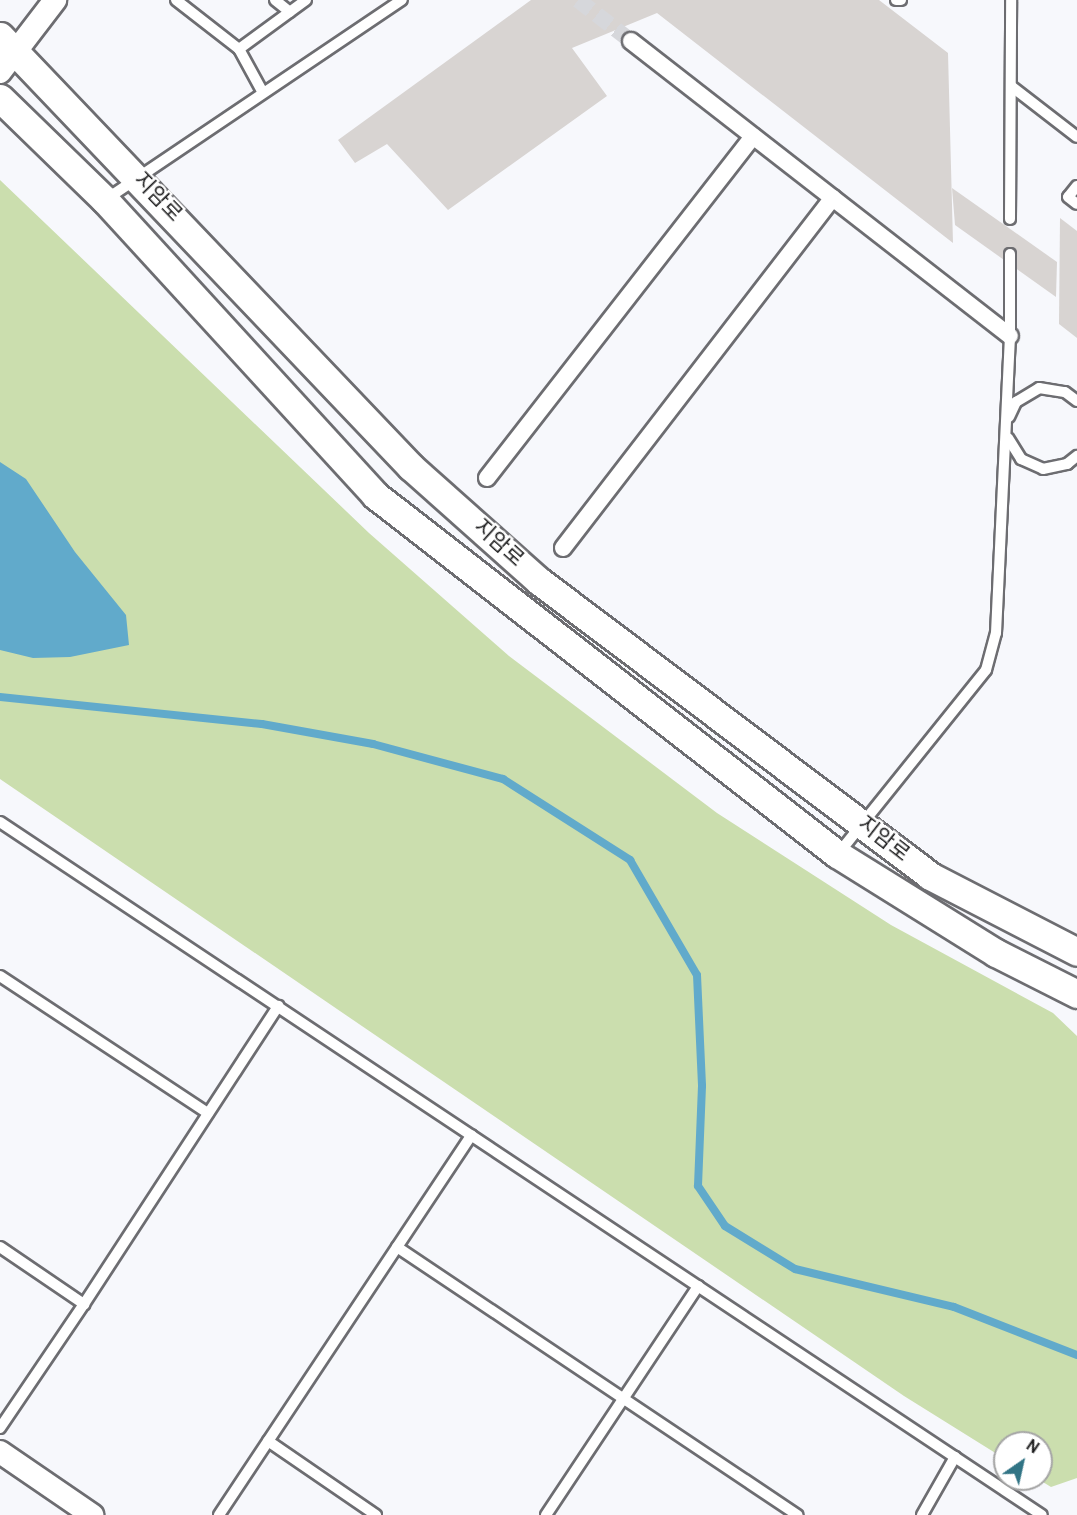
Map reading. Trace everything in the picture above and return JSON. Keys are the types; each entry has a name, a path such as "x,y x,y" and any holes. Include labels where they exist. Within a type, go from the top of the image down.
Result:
{"street":[{"path":"5,54 55,0"},
{"path":"632,41 1010,336"},
{"name":"지암로","path":"5,54 137,176 411,467 539,581 930,876 1077,952"},
{"name":"지암로","path":"0,98 105,200 375,495 837,855 996,954 1077,994"},
{"path":"488,478 753,136"},
{"path":"563,548 833,198"},
{"path":"0,1452 92,1515"}],"lane":[{"path":"176,0 239,49 262,91"},
{"path":"275,0 290,12"},
{"path":"239,49 306,0"},
{"path":"105,200 262,91 402,0"},
{"path":"896,0 901,0"},
{"path":"1010,219 1011,0"},
{"path":"1011,86 1077,137"},
{"path":"1077,186 1068,197 1077,204"},
{"path":"837,855 986,670 996,633 1010,336 1010,254"},
{"path":"1077,401 1065,392 1039,388 1016,402 1006,426 1012,450 1031,465 1055,468 1077,456"},
{"path":"0,822 1042,1515"},
{"path":"0,976 208,1113"},
{"path":"0,1428 84,1304 278,1006"},
{"path":"219,1515 471,1135"},
{"path":"0,1247 84,1304"},
{"path":"397,1247 798,1515"},
{"path":"546,1515 698,1286"},
{"path":"268,1441 376,1515"},
{"path":"922,1515 955,1457"}],"green space":[{"path":"0,180 369,533 509,656 717,813 891,925 1053,1013 1077,1036 1077,1478 1053,1486 1053,1431 993,1431 993,1452 904,1396 0,779"}],"water":[{"path":"0,462 26,479 75,552 126,615 129,645 70,657 33,658 0,650"}],"building":[{"path":"531,0 879,0 948,53 953,243 657,13 572,48 607,96 448,210 387,144 355,163 338,140"},
{"path":"952,188 1057,262 1056,297 955,225"},
{"path":"1060,218 1077,231 1077,338 1059,324"}],"waterway":[{"path":"0,697 262,724 373,744 503,779 630,860 697,975 702,1086 698,1186 725,1226 795,1269 954,1307 1077,1355"}],"tunnel":[{"path":"578,0 631,41"}]}
